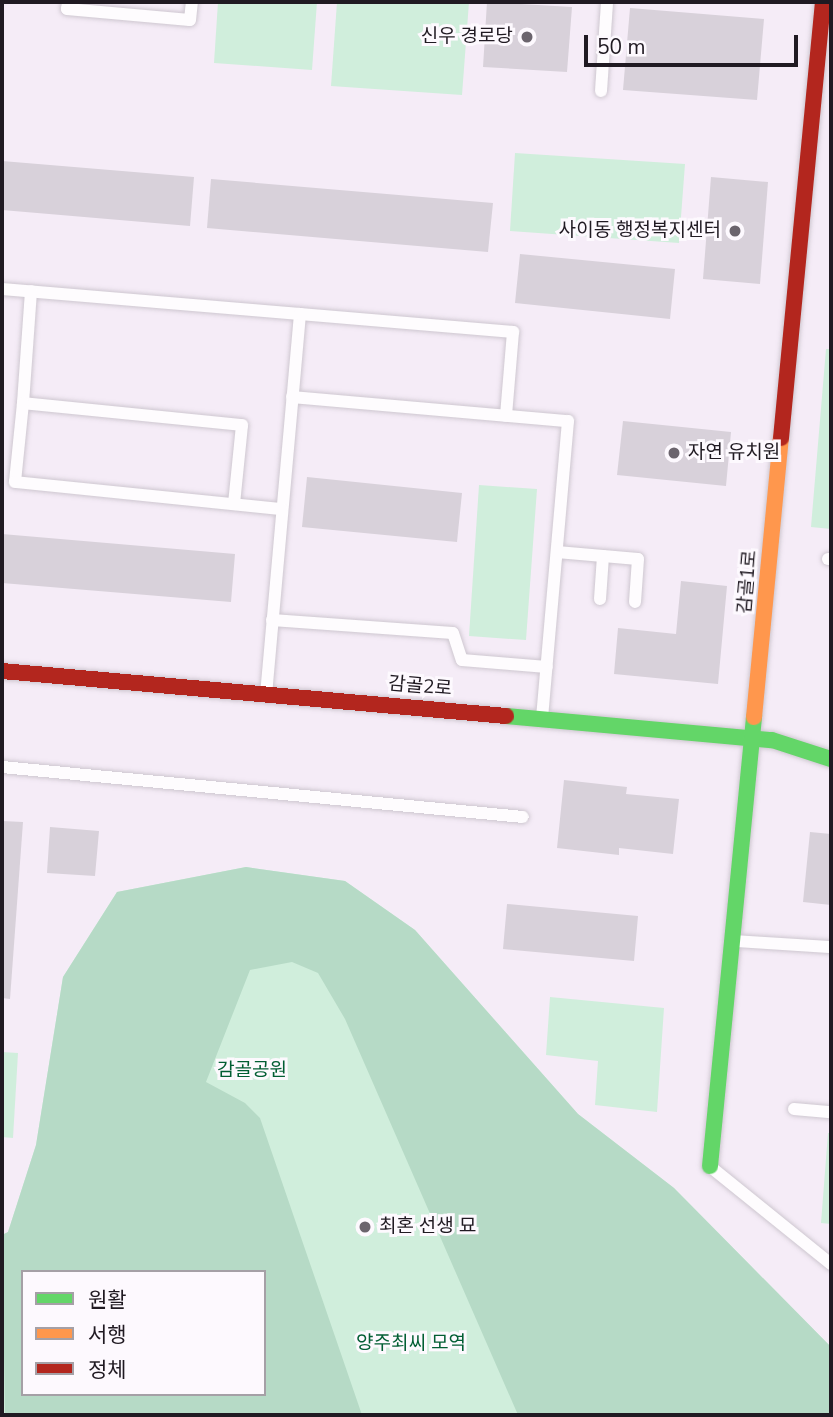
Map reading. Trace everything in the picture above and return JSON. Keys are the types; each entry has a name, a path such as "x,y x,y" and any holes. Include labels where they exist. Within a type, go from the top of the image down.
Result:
{"street":[{"name":"감골1로","path":"710,1166 813,167 823,2"},
{"name":"감골2로","path":"2,671 754,738 831,758"}],"lane":[{"path":"68,2 68,9 190,20 192,2"},
{"path":"601,91 607,2"},
{"path":"2,289 513,332 506,416"},
{"path":"31,291 15,482 282,509"},
{"path":"265,694 300,314"},
{"path":"292,397 568,421 542,719"},
{"path":"23,403 242,425 234,504"},
{"path":"557,552 638,559 635,602"},
{"path":"600,599 603,556"},
{"path":"272,620 453,634 462,660 547,667"},
{"path":"2,767 523,817"},
{"path":"735,941 831,947"},
{"path":"794,1109 831,1112"},
{"path":"710,1166 831,1264"}],"green space":[{"path":"218,2 317,2 312,70 214,63"},
{"path":"337,2 469,2 462,95 331,86"},
{"path":"515,153 685,164 679,243 510,231"},
{"path":"826,349 831,349 831,529 811,527"},
{"path":"479,485 537,489 526,640 469,636"},
{"name":"감골공원","path":"246,867 345,881 415,930 578,1114 674,1188 831,1347 831,1415 2,1415 2,1235 8,1232 36,1145 63,977 117,892"},
{"name":"감골공원","path":"246,867 345,881 415,930 578,1114 674,1188 831,1347 831,1415 518,1415 345,1019 318,973 292,962 250,970 206,1082 245,1103 260,1118 362,1415 5,1415 2,1235 8,1232 36,1145 63,977 117,892"},
{"path":"550,997 664,1008 657,1112 595,1105 598,1061 546,1055"},
{"path":"2,1052 18,1053 13,1138 2,1137"},
{"path":"828,1133 831,1133 831,1224 821,1223"}],"building":[{"name":"신우 경로당","path":"487,2 572,7 567,72 483,67"},
{"path":"630,8 764,19 757,100 623,90"},
{"path":"2,161 194,177 190,226 2,210"},
{"name":"사이동 행정복지센터","path":"711,177 768,182 760,284 703,279"},
{"path":"211,179 493,203 488,252 207,228"},
{"path":"520,254 675,269 670,319 515,303"},
{"name":"자연 유치원","path":"623,421 731,432 726,486 617,475"},
{"path":"307,477 462,493 457,542 302,527"},
{"path":"2,534 235,554 231,602 2,583"},
{"path":"681,581 727,586 718,684 614,674 618,628 676,634"},
{"path":"564,780 627,787 626,794 679,799 673,854 619,848 619,855 557,848"},
{"path":"2,821 23,822 10,999 2,998"},
{"path":"50,827 99,831 95,876 47,873"},
{"path":"810,832 831,834 831,905 803,902"},
{"path":"507,904 638,916 634,961 503,949"}],"traffic: fast":[{"path":"506,716 772,740 831,759"},
{"path":"710,1166 754,717"}],"traffic: slow":[{"path":"754,717 781,438"}],"traffic: jam":[{"path":"781,438 823,2"},
{"path":"2,671 506,716"}],"place":[{"name":"신우 경로당","path":"527,37"},
{"name":"사이동 행정복지센터","path":"735,231"},
{"name":"자연 유치원","path":"674,453"},
{"name":"최혼 선생 묘","path":"365,1227"}],"park label":[{"name":"양주최씨 모역","path":"411,1344"}]}
